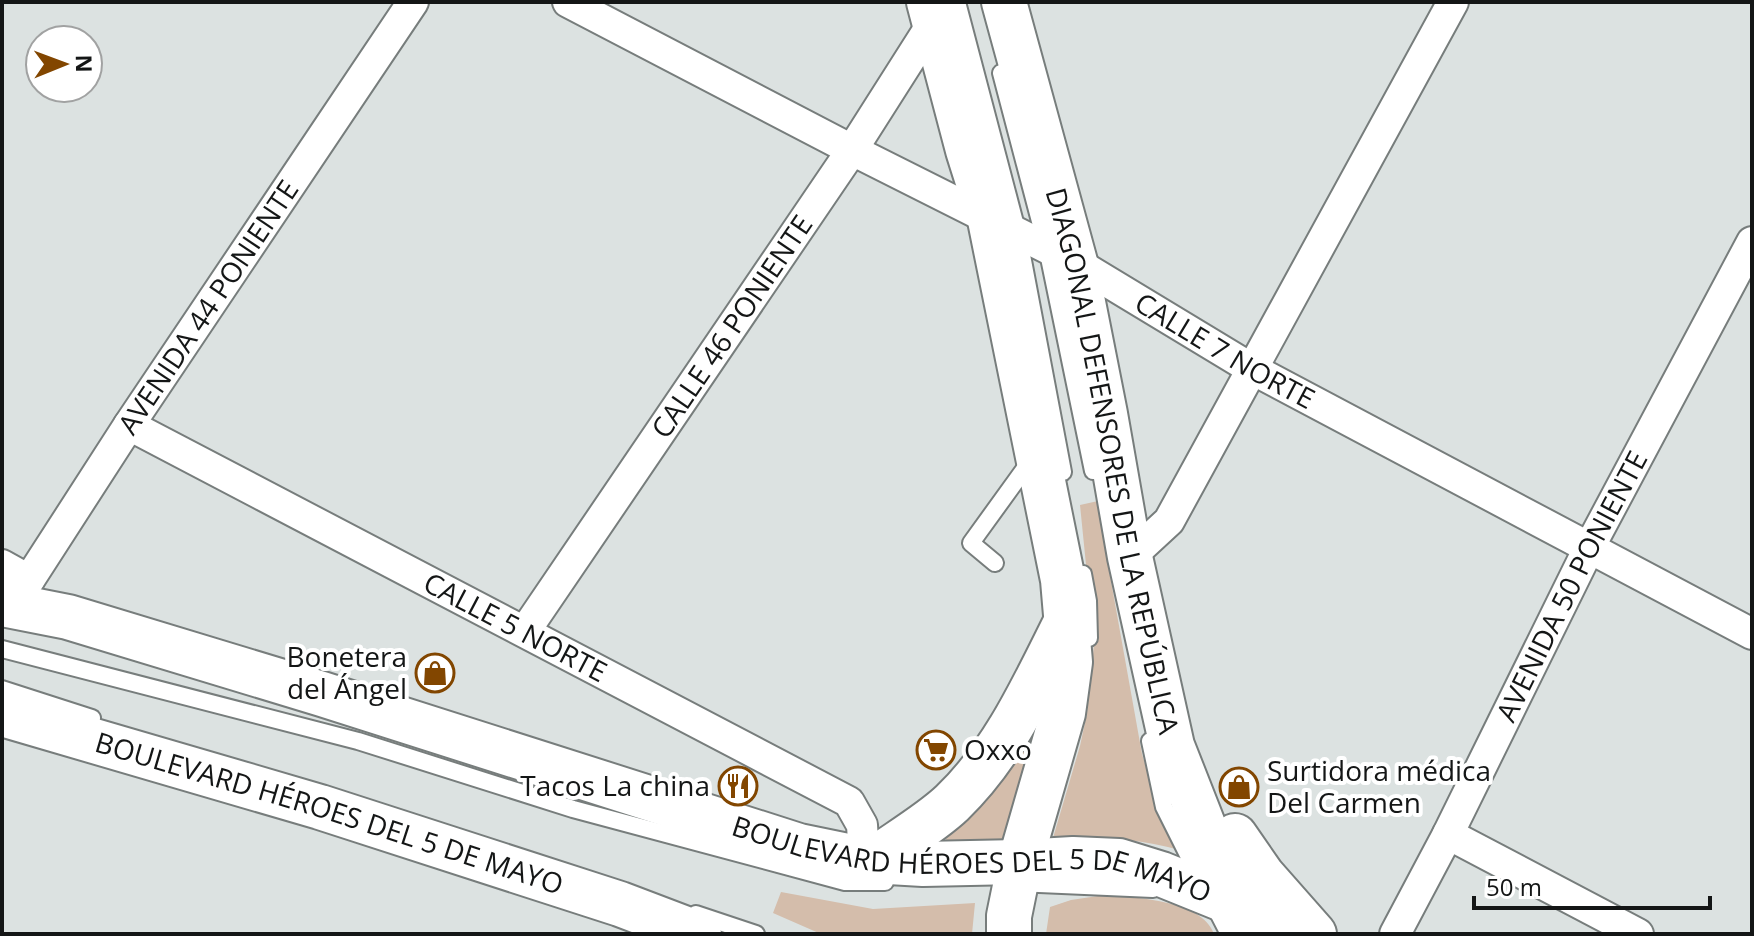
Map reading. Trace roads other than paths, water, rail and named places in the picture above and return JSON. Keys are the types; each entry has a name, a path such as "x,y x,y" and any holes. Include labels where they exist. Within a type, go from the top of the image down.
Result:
{"main road":[{"name":"DIAGONAL DEFENSORES DE LA REPÚBLICA","path":"1004,2 1061,255 1105,414 1160,737 1205,830 1243,921"},
{"path":"940,8 968,150 1004,227 1051,468 1063,580 1077,638 1025,882"},
{"name":"BOULEVARD HÉROES DEL 5 DE MAYO","path":"8,593 68,617 322,694 799,846 879,867 923,864 1025,882 1073,859 1119,861 1161,874 1243,921"},
{"path":"879,867 950,805 983,771 1024,706 1077,638"},
{"name":"BOULEVARD HÉROES DEL 5 DE MAYO","path":"2,714 320,807 620,904 699,934"},
{"path":"1160,737 1262,875 1314,934"}],"street":[{"name":"AVENIDA 44 PONIENTE","path":"8,593 129,425 413,2"},
{"name":"CALLE 7 NORTE","path":"568,2 1061,255 1252,369 1752,634"},
{"path":"1130,557 1169,521 1453,2"},
{"name":"CALLE 46 PONIENTE","path":"525,631 852,150 940,8"},
{"name":"AVENIDA 50 PONIENTE","path":"1395,934 1448,834 1590,546 1752,242"},
{"name":"CALLE 5 NORTE","path":"129,425 849,802 879,867"},
{"path":"1448,834 1638,934"}],"lane":[{"path":"998,63 1061,255 1095,481"},
{"path":"995,563 971,543 1051,468"},
{"path":"1077,638 1088,601 1080,561"},
{"path":"2,649 358,741 573,809 845,882 879,867"},
{"path":"2,689 108,723"},
{"path":"259,772 756,934"}],"place":[{"name":"Bonetera del Ángel","path":"435,673"},
{"name":"Oxxo","path":"936,750"},
{"name":"Tacos La china","path":"738,786"},
{"name":"Surtidora médica Del Carmen","path":"1239,787"}]}
